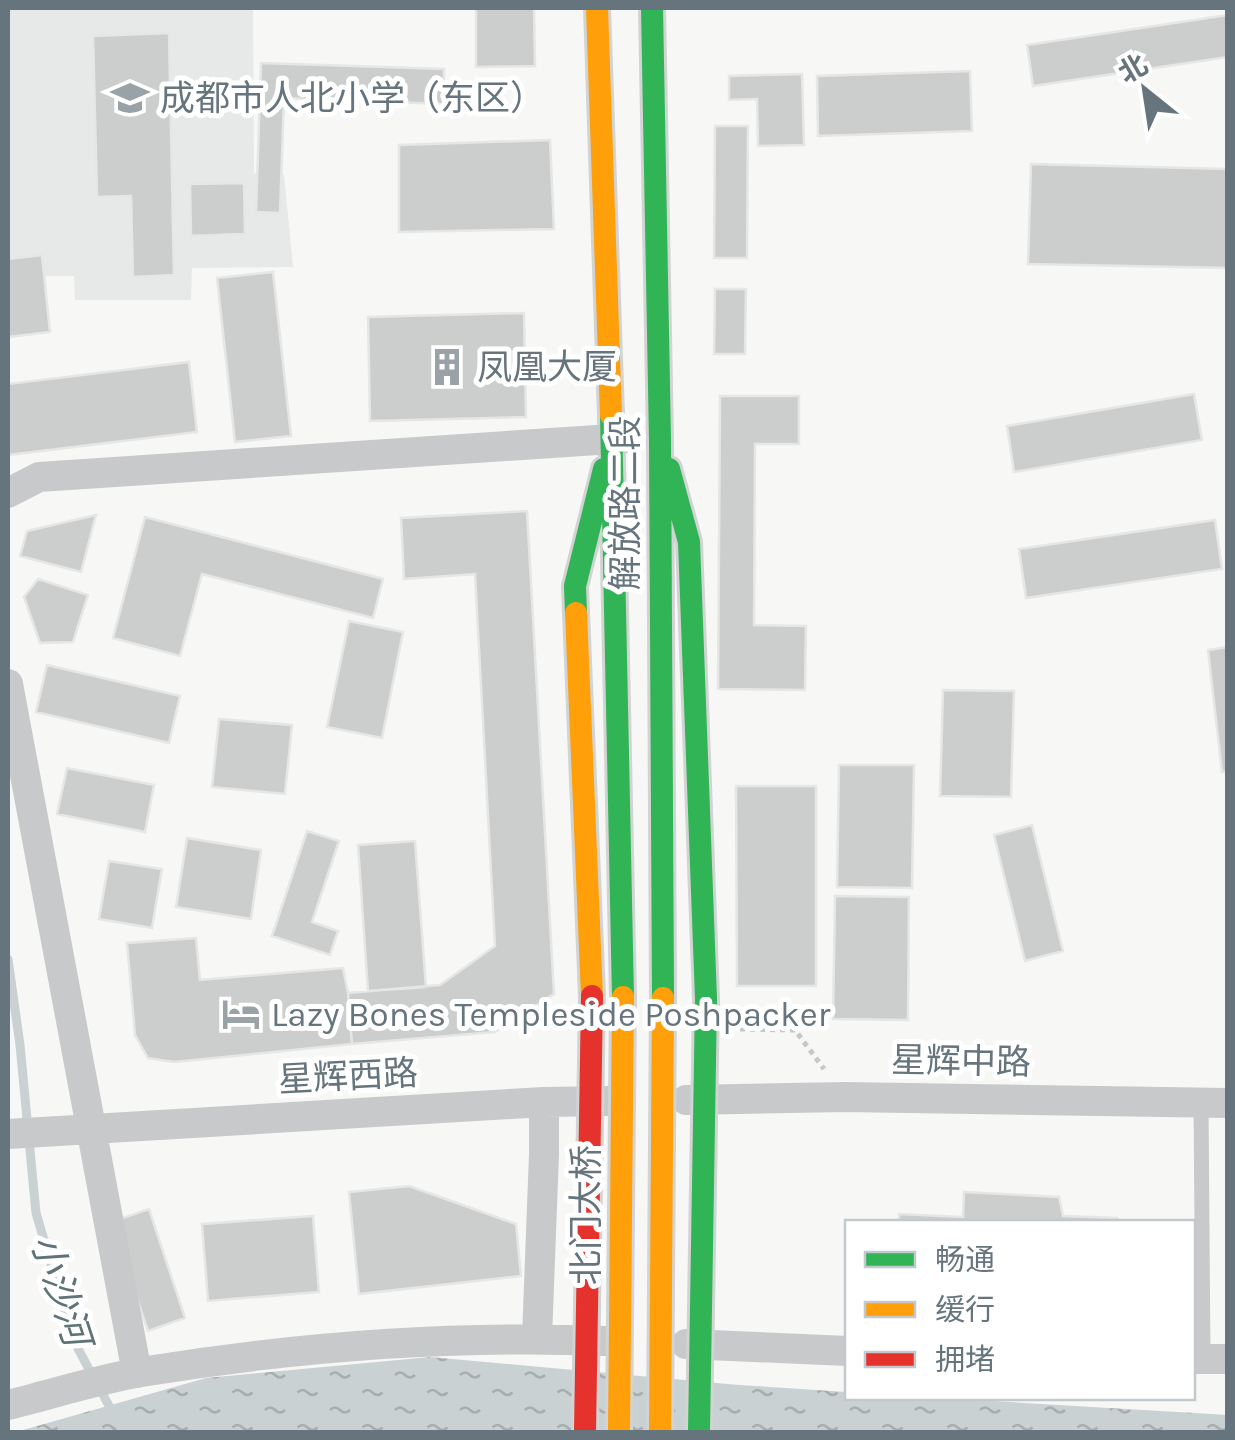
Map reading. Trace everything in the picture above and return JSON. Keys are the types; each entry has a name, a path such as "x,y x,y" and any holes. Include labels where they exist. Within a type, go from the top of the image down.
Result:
{"main road":[{"name":"解放路二段","path":"597,8 612,438 623,997"},
{"name":"解放路二段","path":"652,8 660,440 660,1432"},
{"path":"585,1432 592,996 574,586 612,438"},
{"path":"660,440 689,542 706,999 699,1432"},
{"name":"北门大桥","path":"619,1432 623,997"}],"street":[{"path":"8,493 39,478 612,438 660,440"},
{"path":"8,684 78,1129 126,1376"},
{"name":"星辉中路","path":"693,1100 845,1097 1214,1103"},
{"name":"星辉西路","path":"8,1134 544,1102 693,1100"},
{"path":"537,1338 544,1102"},
{"path":"8,1405 126,1376 326,1348 537,1338 845,1351"}],"lane":[{"path":"1208,1359 1214,1103"}],"path":[{"path":"706,1028 795,1030 845,1097"}],"shaded area":[{"name":"成都市人北小学（东区）","path":"8,8 253,8 254,173 284,175 293,267 192,268 191,300 75,300 74,276 8,276"}],"water":[{"path":"430,1357 845,1392 845,1400 976,1400 1228,1415 1227,1432 16,1432 206,1378"}],"building":[{"path":"476,8 534,8 535,66 476,67"},
{"path":"1228,15 1228,57 1033,86 1027,45"},
{"path":"169,33 174,275 133,277 131,196 97,197 93,36"},
{"path":"261,63 444,69 443,104 284,98 280,213 256,212"},
{"path":"970,71 972,131 818,136 817,76"},
{"path":"802,74 804,145 758,146 757,99 729,100 729,76"},
{"path":"715,126 748,126 747,258 714,258"},
{"path":"550,140 554,229 399,232 399,145"},
{"path":"1031,164 1228,169 1228,268 1028,264"},
{"path":"244,183 245,234 191,236 190,184"},
{"path":"42,255 50,332 8,337 8,259"},
{"path":"273,272 291,436 235,442 217,278"},
{"path":"715,289 746,289 745,354 714,354"},
{"name":"凤凰大厦","path":"524,313 526,417 370,421 368,317"},
{"path":"189,362 197,432 8,455 8,384"},
{"path":"1194,394 1202,440 1014,472 1007,426"},
{"path":"720,396 799,396 799,444 755,444 754,625 806,626 805,690 718,689"},
{"path":"527,511 554,994 495,1032 352,1044 348,993 440,985 495,946 475,574 404,579 401,518"},
{"path":"96,515 81,572 20,556 27,531"},
{"path":"145,517 383,579 373,618 202,574 180,656 113,638"},
{"path":"1215,520 1222,569 1026,598 1019,549"},
{"path":"38,579 88,595 73,642 40,643 24,597"},
{"path":"349,621 403,632 382,738 327,727"},
{"path":"1228,647 1228,771 1222,772 1208,650"},
{"path":"47,665 180,696 169,743 36,712"},
{"path":"943,690 1014,691 1011,797 940,796"},
{"path":"219,719 292,725 285,794 212,787"},
{"path":"839,765 914,765 912,888 837,887"},
{"path":"67,768 154,785 145,832 57,814"},
{"path":"736,786 816,786 816,986 737,986"},
{"path":"1032,825 1063,951 1025,961 994,835"},
{"path":"307,831 339,841 312,922 338,931 330,955 272,936"},
{"path":"187,838 261,850 251,919 176,907"},
{"path":"415,841 426,987 368,991 358,845"},
{"path":"109,861 162,869 152,928 99,919"},
{"path":"835,896 909,897 908,1020 833,1019"},
{"name":"Lazy Bones Templeside Poshpacker","path":"196,938 200,980 343,968 352,1044 174,1062 148,1058 135,1035 127,943"},
{"path":"409,1186 516,1224 521,1276 359,1294 349,1192"},
{"path":"964,1192 1059,1197 1063,1216 1117,1220 899,1220 899,1214 963,1217"},
{"path":"149,1209 185,1318 148,1331 111,1222"},
{"path":"313,1216 319,1292 208,1301 202,1224"}],"waterway":[{"name":"小沙河","path":"8,959 36,1213 74,1341 92,1375"},
{"name":"小沙河","path":"100,1389 123,1432"}],"traffic: fast":[{"path":"652,8 660,440 663,998"},
{"path":"611,415 623,997"},
{"path":"576,613 575,586 604,469"},
{"path":"669,469 689,542 706,999"},
{"path":"699,1432 706,999"}],"traffic: slow":[{"path":"597,8 611,415"},
{"path":"576,613 592,996"},
{"path":"619,1432 623,997"},
{"path":"660,1432 663,998"}],"traffic: jam":[{"path":"585,1432 592,996"}],"place":[{"name":"成都市人北小学（东区）","path":"130,98"},
{"name":"凤凰大厦","path":"447,367"},
{"name":"Lazy Bones Templeside Poshpacker","path":"241,1014"}]}
